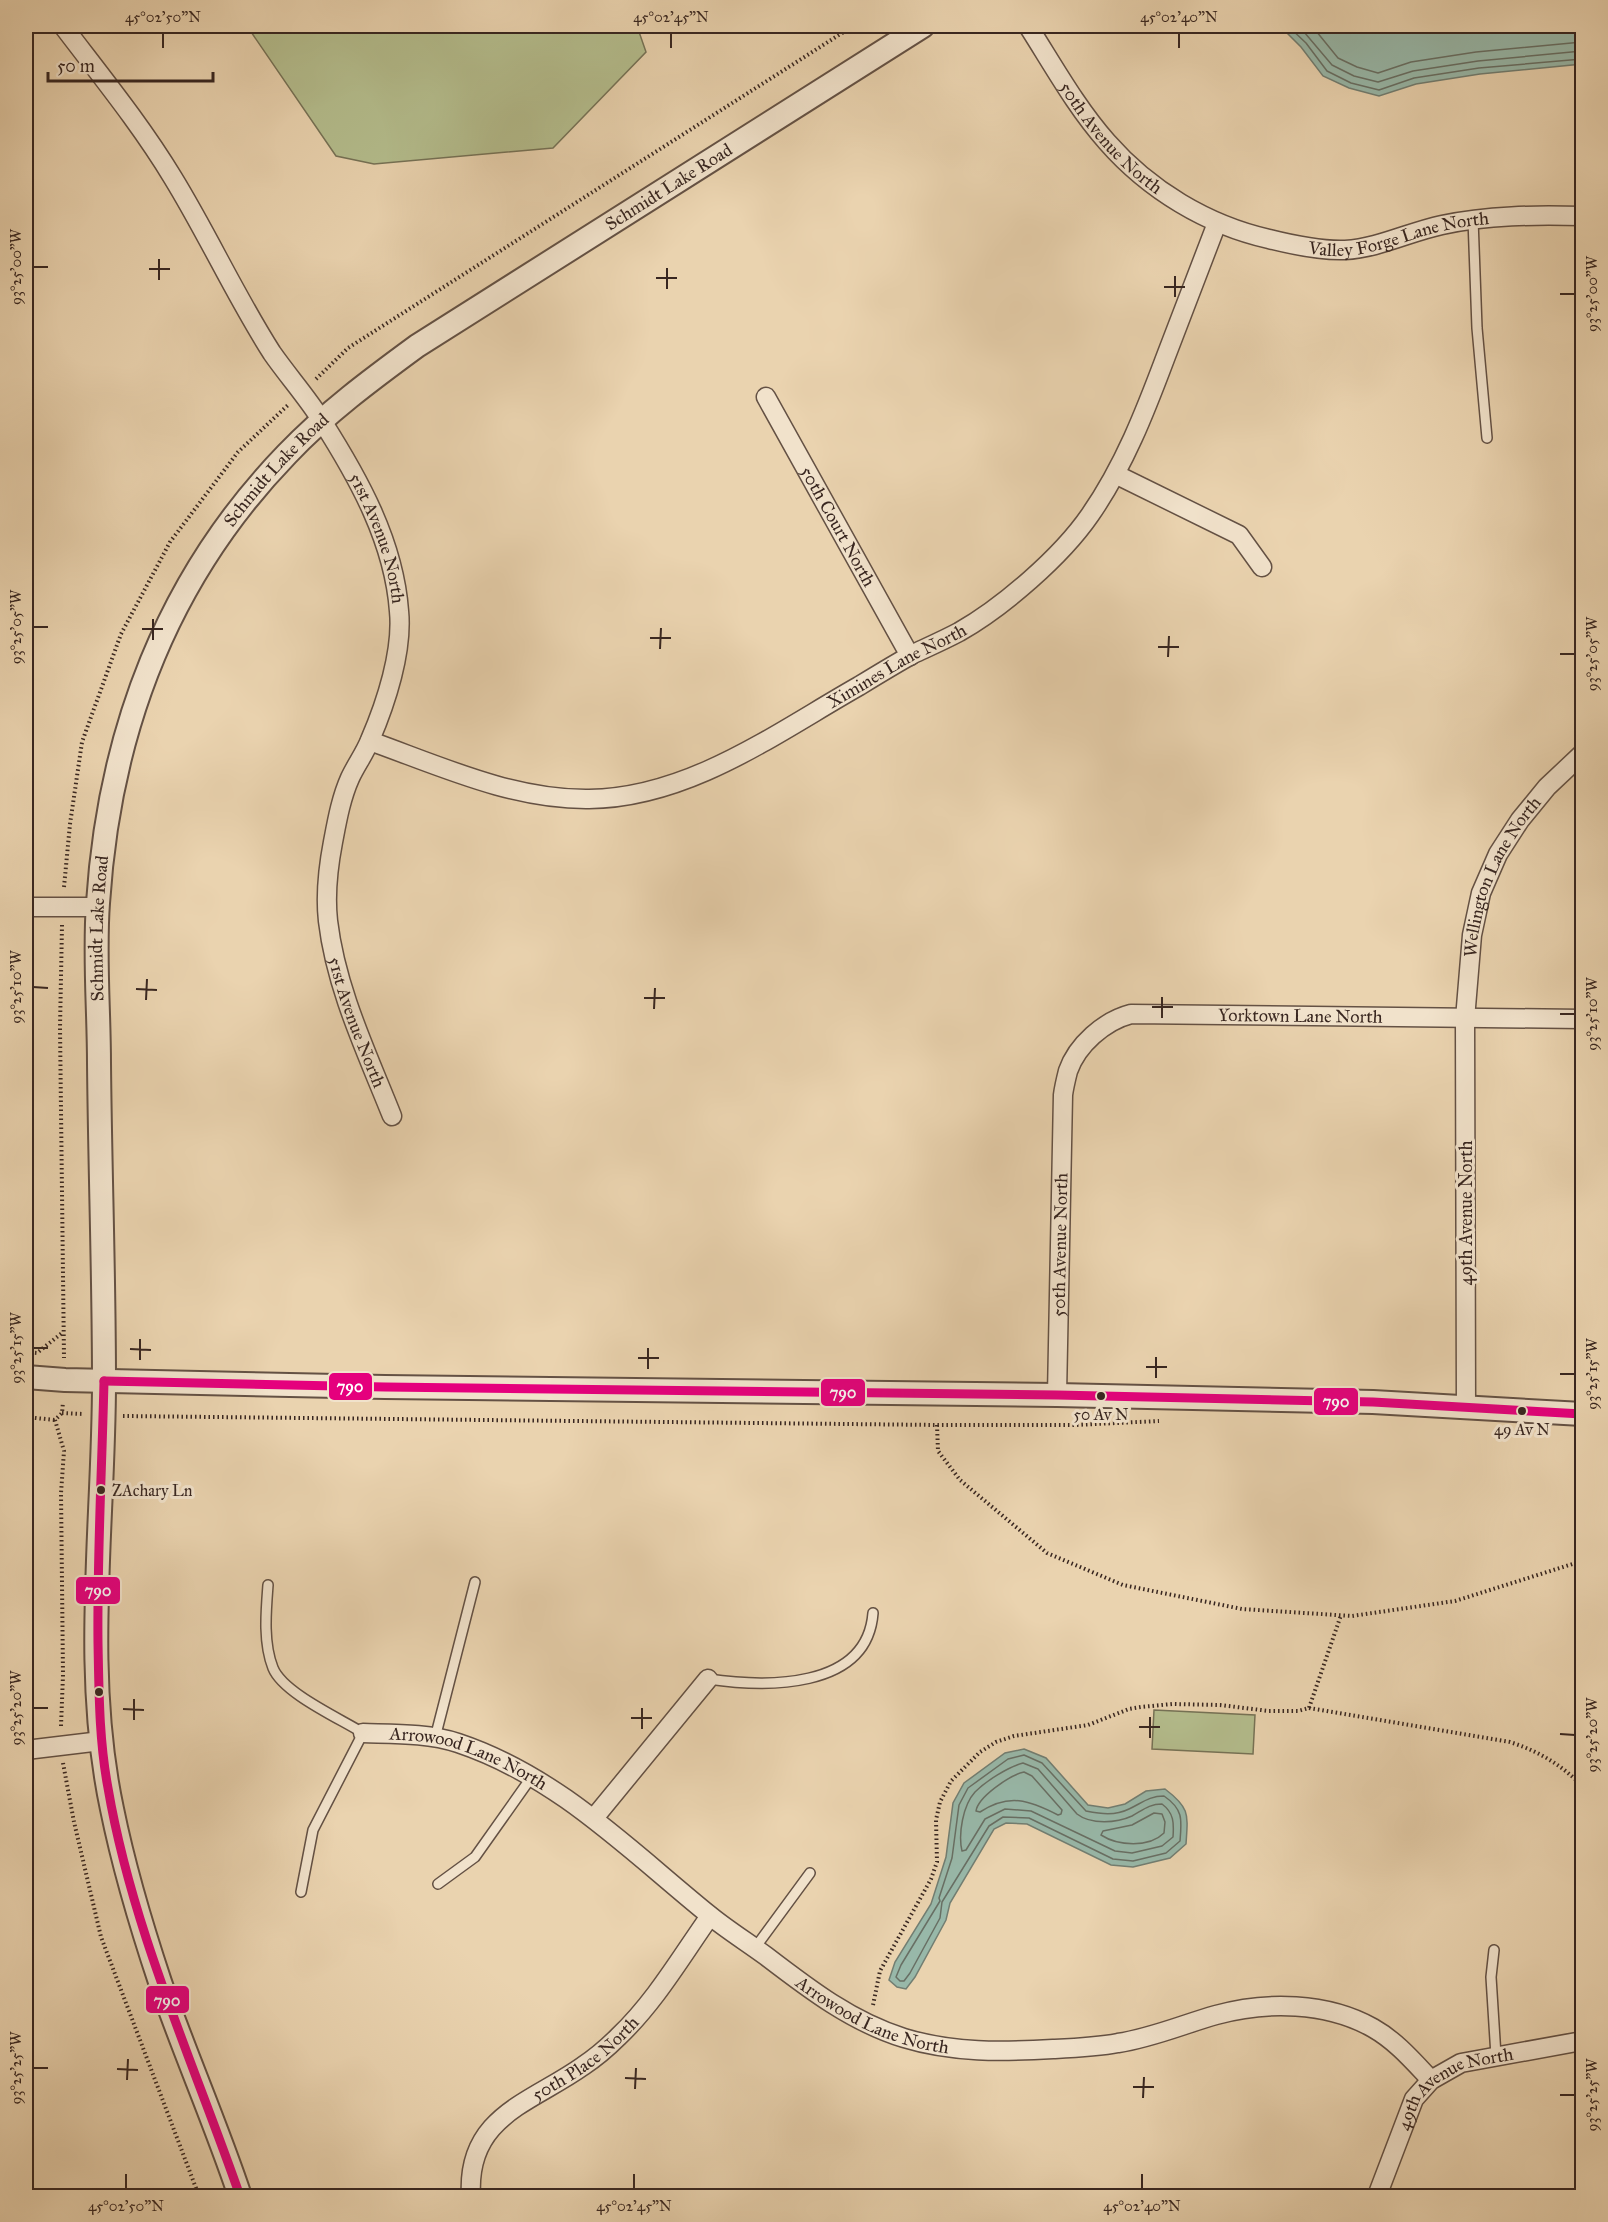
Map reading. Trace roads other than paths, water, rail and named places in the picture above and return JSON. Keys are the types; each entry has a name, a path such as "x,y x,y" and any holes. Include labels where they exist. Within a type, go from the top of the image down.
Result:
{"street":[{"name":"51st Avenue North","path":"63,26 140,127 174,179 273,354 322,422 359,485 380,527 393,570 400,613 396,659 386,697 370,741 350,778 336,822 327,874 328,920 336,966 351,1014 392,1116"},
{"name":"Schmidt Lake Road","path":"240,2196 161,1984 131,1890 111,1804 101,1741 97,1602 104,1381 98,907 106,818 121,749 152,657 189,583 235,514 288,453 351,394 417,346 923,26"},
{"name":"50th Avenue North","path":"1028,26 1078,104 1107,142 1140,176 1178,202 1217,223"},
{"name":"Valley Forge Lane North","path":"1217,223 1259,237 1300,246 1345,250 1386,242 1410,233 1473,219 1507,216 1582,216"},
{"name":"Ximines Lane North","path":"370,741 498,786 544,797 590,799 637,794 682,781 724,762 910,656 960,632 1008,599 1050,561 1088,518 1116,475 1143,416 1217,223"},
{"name":"50th Court North","path":"766,397 910,656"},
{"path":"1116,475 1239,535 1262,567"},
{"name":"Wellington Lane North","path":"1465,1019 1472,934 1481,893 1498,854 1520,820 1547,787 1582,754"},
{"path":"26,908 98,907"},
{"name":"Yorktown Lane North","path":"1062,1095 1068,1069 1082,1046 1117,1017 1131,1014 1582,1019"},
{"name":"49th Avenue North","path":"1465,1019 1466,1407"},
{"name":"50th Avenue North","path":"1057,1395 1062,1095"},
{"path":"26,1377 66,1380 385,1387 1057,1395 1373,1402 1582,1414"},
{"path":"594,1818 708,1679"},
{"name":"Arrowood Lane North","path":"363,1733 435,1738 456,1742 533,1776 594,1818 710,1916 841,2011 903,2038 958,2050 1010,2051 1119,2043 1228,2012 1251,2007 1286,2006 1321,2010 1354,2019 1376,2030 1404,2051 1431,2080"},
{"path":"26,1750 101,1741"},
{"name":"50th Place North","path":"471,2196 470,2181 475,2158 499,2118 519,2103 582,2067 618,2037 649,2002 710,1916"},
{"name":"49th Avenue North","path":"1377,2196 1414,2099 1431,2080 1461,2063 1582,2040"}],"lane":[{"path":"1473,219 1477,328 1487,438"},
{"path":"435,1738 475,1582"},
{"path":"268,1585 266,1627 274,1670 289,1689 363,1733 313,1830 301,1892"},
{"path":"708,1679 743,1684 783,1682 808,1679 831,1672 852,1658 865,1642 872,1626 873,1613"},
{"path":"438,1884 475,1857 533,1776"},
{"path":"755,1948 810,1873"},
{"path":"1494,1950 1491,1977 1496,2056"}],"water":[{"path":"1280,26 1582,26 1582,64 1480,74 1416,84 1379,96 1349,88 1323,76 1301,47"},
{"path":"1024,1749 1046,1758 1088,1805 1108,1808 1125,1804 1146,1791 1165,1789 1179,1801 1186,1812 1186,1844 1170,1858 1133,1867 1111,1865 1027,1824 1006,1823 994,1829 950,1903 946,1920 915,1977 906,1989 897,1987 889,1980 895,1962 931,1904 946,1857 953,1803 964,1783 1005,1753"}],"place":[{"name":"50 Av N","path":"1101,1396"},
{"name":"49 Av N","path":"1522,1411"},
{"name":"ZAchary Ln","path":"101,1490"}]}
